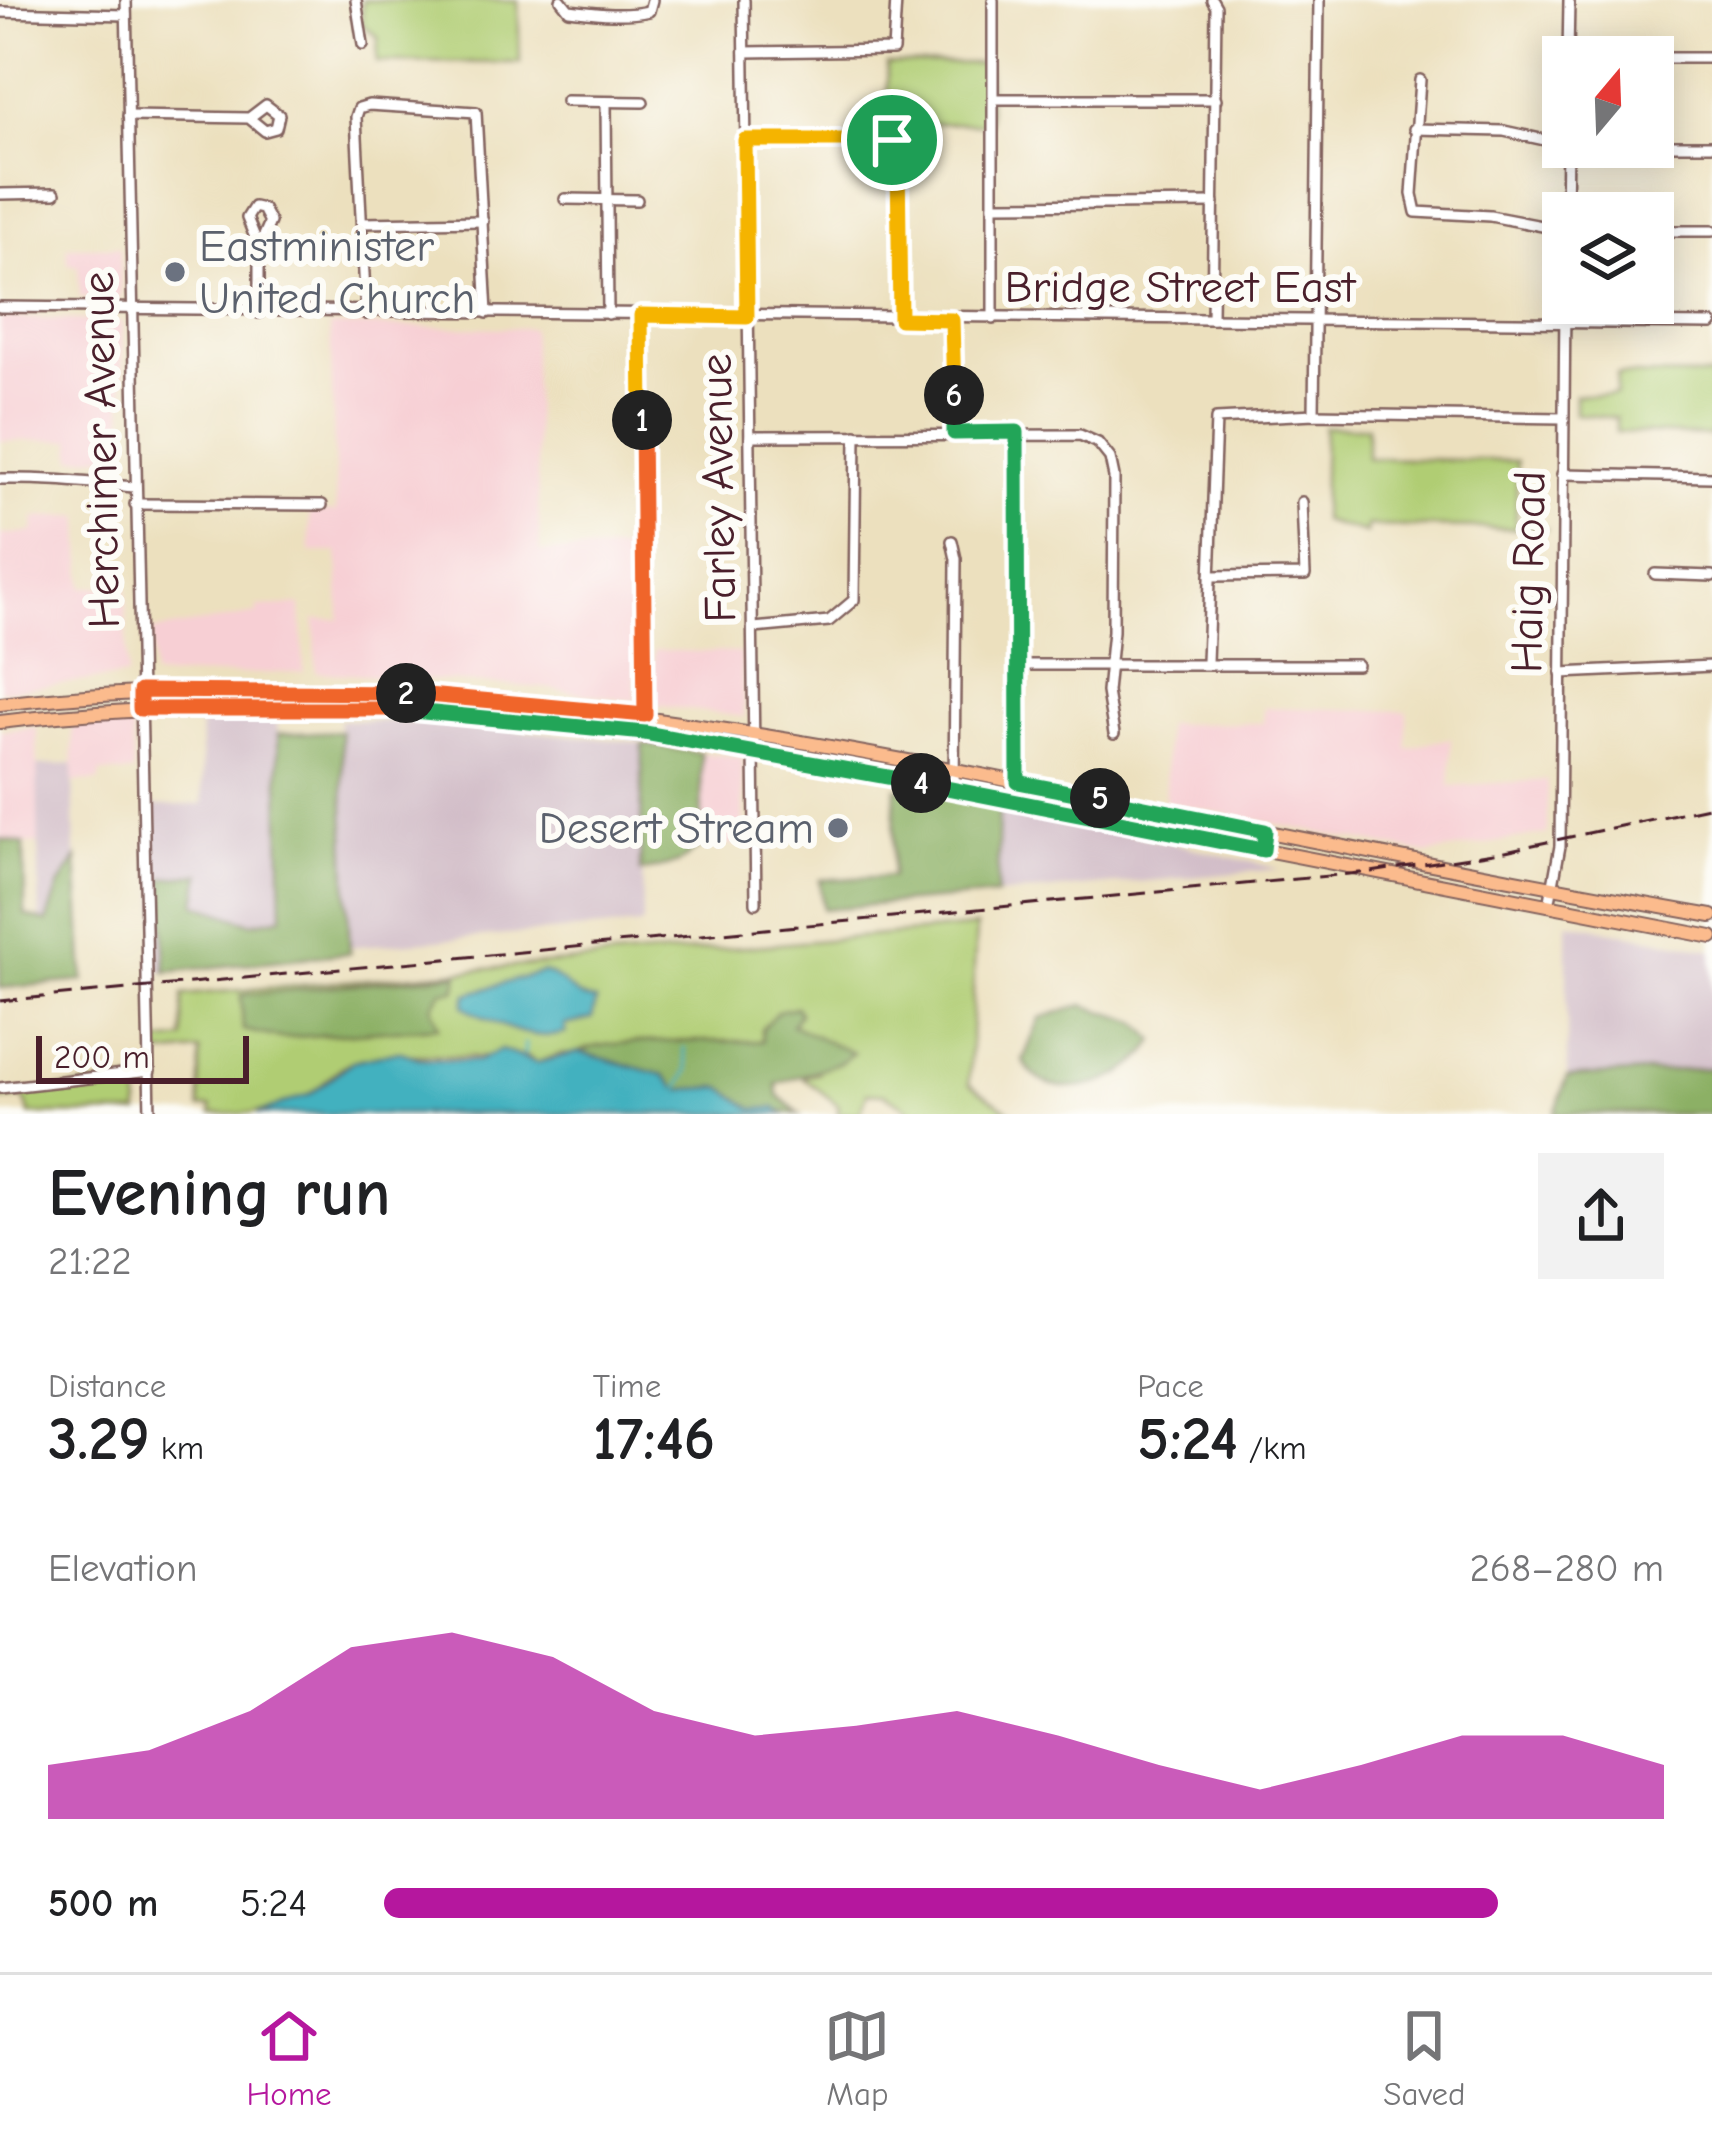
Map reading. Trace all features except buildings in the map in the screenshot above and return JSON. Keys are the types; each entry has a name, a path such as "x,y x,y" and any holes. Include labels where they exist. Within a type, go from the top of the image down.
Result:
{"main road":[{"path":"140,709 151,701 224,689"},
{"path":"0,704 140,691 224,689 491,698 645,715 955,769 1712,916"},
{"path":"68,714 126,700 140,691"},
{"path":"0,722 140,709 389,709 645,733 802,759 1712,937"},
{"path":"802,759 805,741"},
{"path":"1164,830 1166,811"},
{"path":"1263,850 1265,831"},
{"path":"1675,929 1679,910"}],"street":[{"name":"Herchimer Avenue","path":"126,0 150,1114"},
{"path":"356,0 364,45"},
{"path":"561,0 569,10 603,14 641,14 649,11 652,0"},
{"name":"Farley Avenue","path":"744,0 756,903"},
{"path":"745,52 893,50 896,0"},
{"path":"993,0 993,319"},
{"path":"1212,0 1216,7 1212,319"},
{"path":"1314,414 1318,0"},
{"path":"1568,36 1569,0"},
{"path":"0,12 126,15"},
{"path":"1674,58 1712,58"},
{"path":"1420,80 1414,129 1416,212 1490,216 1542,226"},
{"path":"994,99 1216,99"},
{"path":"566,101 643,102"},
{"path":"606,104 608,314"},
{"path":"366,314 356,117 359,108 369,105 476,112 487,313"},
{"path":"128,116 249,118"},
{"path":"1414,129 1504,131 1542,140"},
{"path":"745,140 880,137 897,146 900,319"},
{"path":"1674,145 1712,145"},
{"path":"0,194 55,193"},
{"path":"566,199 638,200"},
{"path":"993,205 1214,203"},
{"path":"362,223 483,221"},
{"path":"1674,231 1712,231"},
{"path":"259,313 260,247"},
{"name":"Bridge Street East","path":"0,307 952,320 1542,322"},
{"path":"641,315 645,733"},
{"path":"952,320 954,433"},
{"name":"Bridge Street East","path":"1674,323 1712,324"},
{"name":"Haig Road","path":"1549,906 1557,841 1565,324"},
{"path":"1207,662 1216,419 1314,414 1563,418"},
{"path":"750,436 1017,432 1080,435 1098,443 1110,458 1115,500 1107,709 1114,734"},
{"path":"1014,800 1019,665 1017,432"},
{"path":"754,628 829,621 854,600 856,436"},
{"path":"1562,474 1712,477"},
{"path":"0,479 59,478 81,485 135,487"},
{"path":"1210,576 1305,575 1302,502"},
{"path":"135,504 322,505"},
{"path":"952,541 956,559 954,789"},
{"path":"1655,574 1712,576"},
{"path":"1019,665 1357,665"},
{"path":"1561,673 1712,666"},
{"path":"0,1088 150,1071"}],"shaded area":[{"path":"67,247 120,247 121,299 80,298 78,266 68,265"},
{"path":"0,318 122,321 124,454 73,458 72,440 0,441"},
{"path":"330,326 532,328 540,552 633,549 636,701 545,688 316,672 315,620 340,619 338,552 310,552 309,513 336,512"},
{"path":"81,516 83,587 126,587 127,676 0,691 0,535 33,532 35,517"},
{"path":"301,605 304,672 153,677 152,631 257,614 257,607"},
{"path":"654,650 741,653 744,717 654,705"},
{"path":"1264,707 1407,711 1407,748 1451,738 1450,786 1547,780 1547,834 1427,854 1165,802 1165,724 1263,723"},
{"path":"277,718 286,960 158,972 153,806 203,804 200,720"},
{"path":"132,720 133,773 100,773 99,781 73,782 72,724"},
{"path":"339,720 456,724 642,743 643,925 346,947"},
{"path":"37,727 39,843 0,846 0,731"},
{"path":"701,753 742,757 744,844 702,845"},
{"path":"73,764 78,979 41,983 37,766"},
{"path":"999,805 1172,843 1280,869 997,895"},
{"path":"1567,922 1712,950 1712,1068 1567,1077"}],"green space":[{"path":"362,0 518,0 520,63 377,62 378,37 362,24"},
{"path":"988,63 989,123 888,124 887,64"},
{"path":"1617,375 1712,376 1712,436 1616,432 1616,418 1575,414 1575,395 1616,395"},
{"path":"1324,427 1367,427 1367,458 1517,461 1516,525 1548,529 1367,526 1366,533 1322,521"},
{"path":"341,731 350,953 166,972 163,878 201,874 196,904 251,923 282,917 278,734"},
{"path":"643,744 701,753 702,845 679,863 640,872"},
{"path":"896,788 999,805 997,895 823,909 820,880 892,876"},
{"path":"0,839 24,844 25,915 47,922 59,886 77,858 84,981 0,988"},
{"path":"976,927 969,1084 1014,1114 906,1114 909,1109 884,1094 867,1093 860,1114 838,1114 838,1105 803,1077 820,1073 561,1054 536,1063 524,1055 398,1055 357,1060 287,1105 211,1114 211,1107 200,1108 200,1051 158,1055 158,1042 183,1039 183,995"},
{"path":"459,974 455,990 442,991 432,1007 439,1027 281,1038 243,1030 241,995"},
{"path":"1083,1005 1138,1022 1155,1040 1144,1055 1111,1079 1071,1088 1052,1085 1023,1061 1040,1018"},
{"path":"796,1007 799,1013 792,1025 853,1053 841,1062 777,1084 778,1095 800,1114 753,1109 722,1087 678,1090 664,1075 579,1052 639,1042 762,1041 761,1029 778,1011"},
{"path":"1712,1068 1712,1114 1555,1114 1567,1077"},
{"path":"139,1081 139,1114 30,1114 24,1098 0,1100 0,1094"}],"water":[{"path":"543,972 596,1001 592,1019 565,1025 566,1033 540,1036 500,1025 464,1006 467,994"},
{"path":"501,1050 536,1063 579,1052 664,1075 678,1090 722,1087 753,1109 776,1108 783,1114 257,1114 312,1093 353,1061 398,1051 422,1059 477,1061"}],"waterway":[{"path":"524,1055 525,1043"},
{"path":"678,1090 688,1070 684,1048"}],"railway":[{"path":"0,1001 1371,872 1501,852 1712,806"}],"place":[{"name":"Eastminister United Church","path":"175,272"},
{"name":"Desert Stream","path":"838,828"}],"route":[{"path":"745,140 892,140 898,158 900,319 952,320 954,433 1017,432 1018,782 1265,831 1263,850 645,733 389,709 140,709 140,691 304,689 534,701 645,715 641,315 747,317 745,140"}]}
